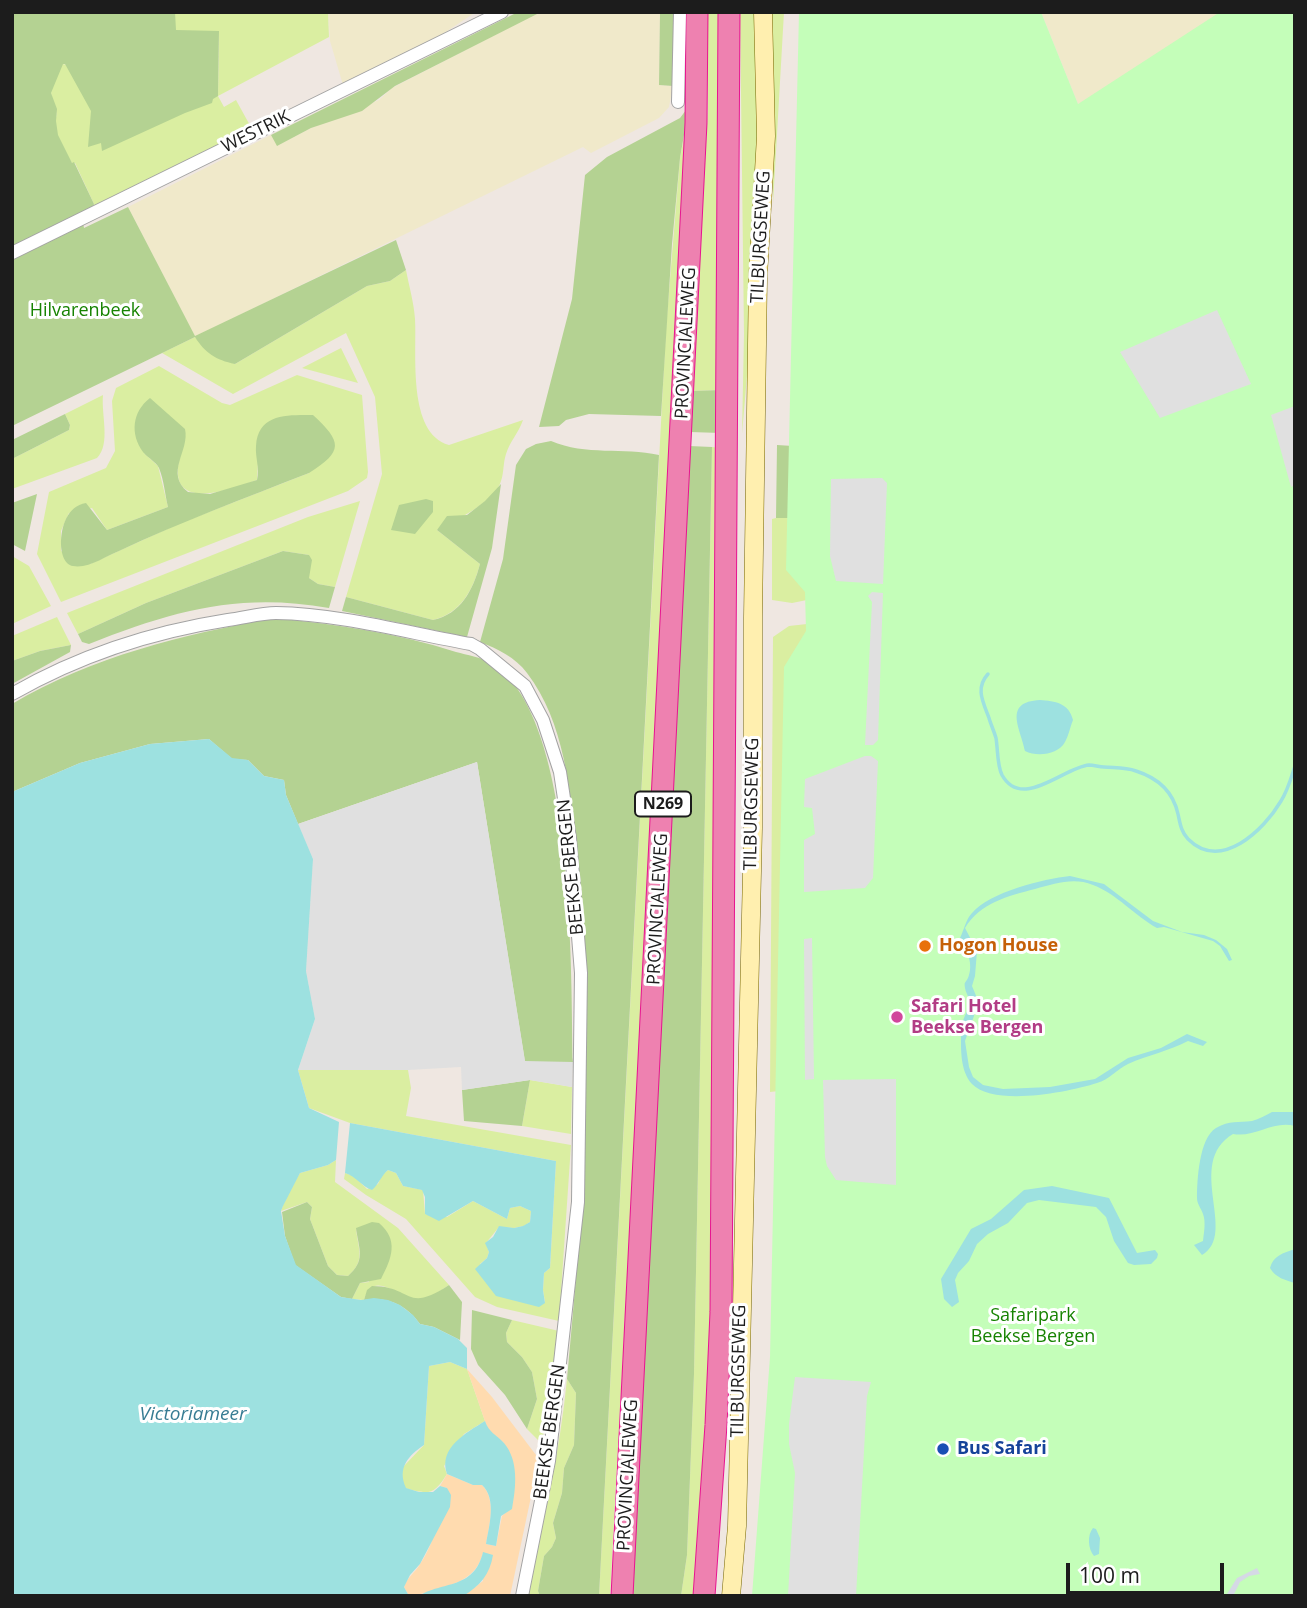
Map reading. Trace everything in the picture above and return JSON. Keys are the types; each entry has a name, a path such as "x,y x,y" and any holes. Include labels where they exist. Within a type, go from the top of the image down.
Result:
{"highway":[{"name":"PROVINCIALEWEG","path":"622,1596 695,150 697,12"},
{"path":"704,1596 721,1312 729,12"}],"street":[{"name":"WESTRIK","path":"12,253 502,12"},
{"path":"678,102 680,12"},
{"name":"TILBURGSEWEG","path":"731,1596 737,1526 753,828 758,276 766,136 763,12"},
{"name":"BEEKSE BERGEN","path":"12,694 82,658 125,643 179,627 275,613 333,619 471,644 525,686 543,720 560,772 570,838 581,973 578,1202 549,1461 522,1596"}],"shaded area":[{"path":"328,12 476,12 432,41 343,85 330,41"},
{"path":"539,12 660,12 659,85 673,86 669,107 659,118 591,153 583,147 195,337 128,207 271,135 278,145 379,100 392,88"},
{"path":"1041,12 1291,12 1078,104"},
{"path":"1217,310 1251,384 1160,418 1120,352"},
{"path":"1295,406 1295,485 1291,487 1271,415"},
{"path":"882,478 887,483 883,584 836,581 830,556 831,479"},
{"path":"872,592 883,593 878,740 873,745 865,745 872,602 868,596"},
{"path":"871,756 878,761 873,878 865,888 804,892 804,840 815,834 812,808 804,807 805,779"},
{"path":"477,762 525,1061 573,1062 572,1087 530,1080 462,1090 461,1067 298,1070 315,1019 306,971 313,859 298,824"},
{"path":"812,938 814,1079 805,1080 804,939"},
{"path":"896,1079 896,1185 836,1180 825,1157 823,1080"},
{"path":"795,1377 871,1382 867,1396 856,1596 788,1596 795,1473 789,1444 789,1424"},
{"path":"1257,1568 1260,1574 1249,1576 1240,1582 1233,1596 1227,1594 1237,1578"}],"green space":[{"name":"Hilvarenbeek","path":"12,12 175,12 176,30 219,31 218,96 212,103 102,151 101,143 88,147 91,111 65,64 51,93 57,109 58,135 94,204 81,213 84,228 128,207 195,336 396,240 406,270 390,281 367,286 235,364 212,355 195,337 12,426"},
{"path":"175,12 328,12 329,37 218,96 219,31 175,34"},
{"path":"518,12 541,12 395,86 362,111 311,128 277,146 271,135"},
{"path":"660,12 674,12 673,86 659,85"},
{"path":"708,12 718,12 721,390 692,391 708,111"},
{"path":"740,12 758,12 760,47 753,306 742,434 744,334"},
{"path":"772,12 784,12 773,204"},
{"name":"Safaripark Beekse Bergen","path":"799,12 1041,12 1078,104 1220,12 1295,12 1295,1596 752,1596 770,1357 784,667 806,631 805,592 786,570"},
{"path":"58,63 218,96 224,107 236,100 252,129 93,207 75,163 72,163 50,133 56,117 51,87"},
{"path":"689,106 680,158 672,244 661,416 589,414 566,420 559,426 539,427 572,299 585,175 607,157 680,118"},
{"path":"689,112 610,1596 599,1596 666,328 680,158"},
{"path":"406,270 414,313 420,409 426,425 436,438 449,445 523,420 505,457 498,488 474,510 437,530 480,564 474,583 464,599 451,612 433,620 346,597 382,474 375,397 346,333 233,394 162,353 195,337 235,364 367,286 390,281"},
{"path":"341,348 358,383 302,368"},
{"path":"159,366 230,405 297,375 362,395 367,478 348,491 61,602 37,554 49,492 106,468 115,451 112,401 116,388","holes":["182,449 178,469 180,483 187,490 198,493 228,490 257,480 258,463 309,473 178,524 90,564 61,551 61,531 69,513 92,508 107,530 168,507 158,466 144,453"]},
{"path":"721,390 721,433 690,432 692,391"},
{"path":"103,395 105,437 97,458 12,489 12,459 69,430 70,425 65,414"},
{"path":"150,398 185,429 186,437 178,477 188,492 210,494 257,480 258,435 262,427 276,418 313,415 330,432 335,446 328,458 309,473 189,520 91,564 70,565 65,561 62,551 62,531 66,518 79,505 86,503 107,530 168,507 159,468 143,452 136,438 136,416"},
{"path":"65,414 70,425 69,430 12,459 12,440"},
{"path":"551,441 591,450 659,455 599,1596 540,1596 538,1591 544,1556 556,1538 553,1523 562,1493 564,1468 574,1445 576,1393 567,1379 582,1180 586,1048 582,916 571,804 558,735 540,692 517,662 480,642 503,559 516,465 526,449"},
{"path":"777,445 873,451 812,518 776,518"},
{"path":"689,446 712,447 694,1374 687,1555 681,1596 629,1596"},
{"path":"712,447 720,448 712,1316 695,1596 681,1596 687,1555 694,1374"},
{"path":"501,484 492,548 467,637 342,611 346,597 433,620 451,612 469,592 480,564 437,530 447,516 467,515"},
{"path":"37,494 25,551 12,544 12,503"},
{"path":"426,499 433,501 433,512 415,534 391,530 399,505"},
{"path":"360,501 335,587 318,584 309,578 309,555 283,551 146,603 78,634 67,613 308,517"},
{"path":"812,518 807,600 792,603 772,600 772,519"},
{"path":"283,551 309,555 312,560 309,578 318,584 335,587 329,608 265,602 235,604 178,614 89,644 82,642 78,634 146,603"},
{"path":"12,556 29,566 51,606 12,624"},
{"path":"57,617 71,645 40,651 12,661 12,636"},
{"path":"274,618 389,634 478,658 491,663 519,691 539,734 554,787 563,848 569,909 573,1062 525,1062 477,762 298,824 286,795 284,780 264,776 248,760 232,759 209,739 150,744 80,763 12,792 12,704 74,673 139,649"},
{"path":"807,624 788,1090 770,1092 773,637 789,626"},
{"path":"71,645 70,652 12,684 12,661 40,651"},
{"path":"298,1070 408,1070 411,1088 406,1116 571,1145 559,1321 497,1307 475,1297 406,1219 344,1179 345,1173 354,1176 367,1189 378,1184 388,1170 396,1173 403,1186 423,1190 425,1214 447,1217 473,1201 507,1219 510,1208 520,1206 531,1211 530,1222 524,1226 499,1227 486,1243 489,1252 480,1264 545,1302 544,1273 550,1268 556,1161 350,1123 309,1108"},
{"path":"530,1080 572,1087 571,1134 522,1126"},
{"path":"530,1080 522,1126 464,1121 462,1090"},
{"path":"336,1160 335,1182 398,1228 449,1285 419,1300 381,1286 374,1286 364,1300 352,1299 360,1283 369,1282 356,1228 360,1254 357,1265 348,1276 337,1275 328,1266 310,1219 312,1207 307,1202 281,1211 286,1196 300,1173"},
{"path":"307,1202 312,1207 310,1219 328,1266 337,1275 348,1276 357,1265 360,1254 356,1228 372,1222 379,1223 389,1236 392,1250 381,1279 360,1283 352,1299 341,1297 295,1265 285,1236 282,1212"},
{"path":"449,1285 462,1302 460,1340 434,1327 420,1324 396,1303 381,1299 364,1300 367,1290 372,1286 385,1287 416,1298 435,1293"},
{"path":"472,1310 512,1320 506,1333 507,1342 532,1372 537,1399 527,1429 505,1395 478,1365 471,1349"},
{"path":"512,1320 559,1331 542,1444 527,1429 537,1399 532,1372 507,1342 506,1333"},
{"path":"450,1362 467,1369 485,1421 464,1434 444,1466 447,1474 434,1490 420,1492 405,1488 401,1476 402,1468 424,1445 429,1366"},
{"path":"567,1379 576,1393 574,1445 564,1468 562,1493 553,1523 556,1538 544,1556 538,1591 540,1596 527,1596 555,1461"}],"sand":[{"path":"467,1369 539,1459 510,1596 463,1596 483,1581 483,1553 476,1569 463,1579 440,1589 409,1596 404,1587 425,1556 433,1537 447,1488 440,1486 447,1474 473,1485 482,1485 487,1491 491,1513 486,1544 496,1546 502,1516 506,1512 504,1443 488,1430"}],"water":[{"path":"1040,700 1065,706 1073,720 1062,746 1041,754 1025,751 1017,718 1017,711 1021,706"},
{"name":"Victoriameer","path":"209,739 232,758 248,760 264,776 284,780 286,795 313,859 306,971 315,1019 298,1070 309,1108 339,1122 336,1160 300,1173 281,1211 285,1236 296,1265 341,1297 361,1300 374,1298 400,1305 420,1324 434,1327 458,1339 467,1348 467,1369 450,1362 429,1366 424,1445 409,1458 404,1469 406,1488 433,1492 440,1486 447,1488 451,1495 450,1507 420,1564 404,1587 409,1596 12,1596 12,792 80,763 150,744"},
{"path":"1070,876 1104,884 1153,921 1182,932 1204,935 1216,940 1227,949 1232,960 1229,961 1220,946 1213,941 1164,927 1157,928 1110,894 1086,883 1057,883 996,902 978,912 965,928 977,951 972,986 977,998 965,1041 973,1077 983,1085 1003,1089 1050,1087 1095,1079 1128,1058 1161,1048 1187,1034 1207,1042 1203,1046 1188,1041 1128,1064 1101,1082 1084,1087 1032,1096 997,1095 983,1091 968,1079 962,1060 961,1029 969,1002 965,984 970,968 967,952 960,938 965,925 970,915 991,899 1032,883"},
{"path":"1272,1112 1295,1112 1295,1126 1279,1125 1249,1134 1233,1134 1219,1147 1213,1162 1211,1179 1216,1231 1212,1245 1202,1255 1194,1245 1203,1241 1204,1234 1204,1220 1197,1191 1200,1160 1206,1141 1210,1133 1221,1125 1252,1121"},
{"path":"350,1123 556,1161 550,1268 544,1273 545,1303 539,1307 496,1296 475,1269 487,1258 489,1252 485,1243 493,1237 499,1226 523,1226 530,1222 531,1211 520,1206 510,1208 507,1219 473,1201 439,1221 425,1214 425,1197 422,1190 403,1186 396,1173 388,1170 372,1190 368,1189 345,1173"},
{"path":"1052,1186 1109,1198 1137,1253 1155,1250 1157,1258 1151,1264 1128,1263 1114,1241 1106,1217 1096,1207 1039,1200 1027,1203 1008,1223 988,1234 977,1244 955,1280 959,1302 952,1307 944,1299 941,1279 971,1229 991,1219 1024,1190"},
{"path":"1295,1249 1295,1283 1284,1280 1270,1268 1276,1258"},
{"path":"485,1421 509,1450 515,1474 512,1509 501,1516 496,1546 486,1544 491,1513 487,1491 482,1485 473,1485 447,1474 445,1465 446,1456 456,1442"},
{"path":"1093,1528 1100,1538 1099,1554 1094,1556 1089,1542"},
{"path":"483,1552 493,1555 489,1568 479,1584 469,1592 463,1596 419,1596 465,1579 479,1564"}],"waterway":[{"path":"988,674 984,679 981,695 996,738 1000,771 1010,785 1021,789 1032,788 1089,765 1136,771 1163,786 1176,806 1184,833 1201,848 1214,851 1227,849 1253,834 1281,801 1295,766"}],"place":[{"name":"Hogon House","path":"925,946"},
{"name":"Safari Hotel Beekse Bergen","path":"897,1017"},
{"name":"Bus Safari","path":"943,1449"}]}
